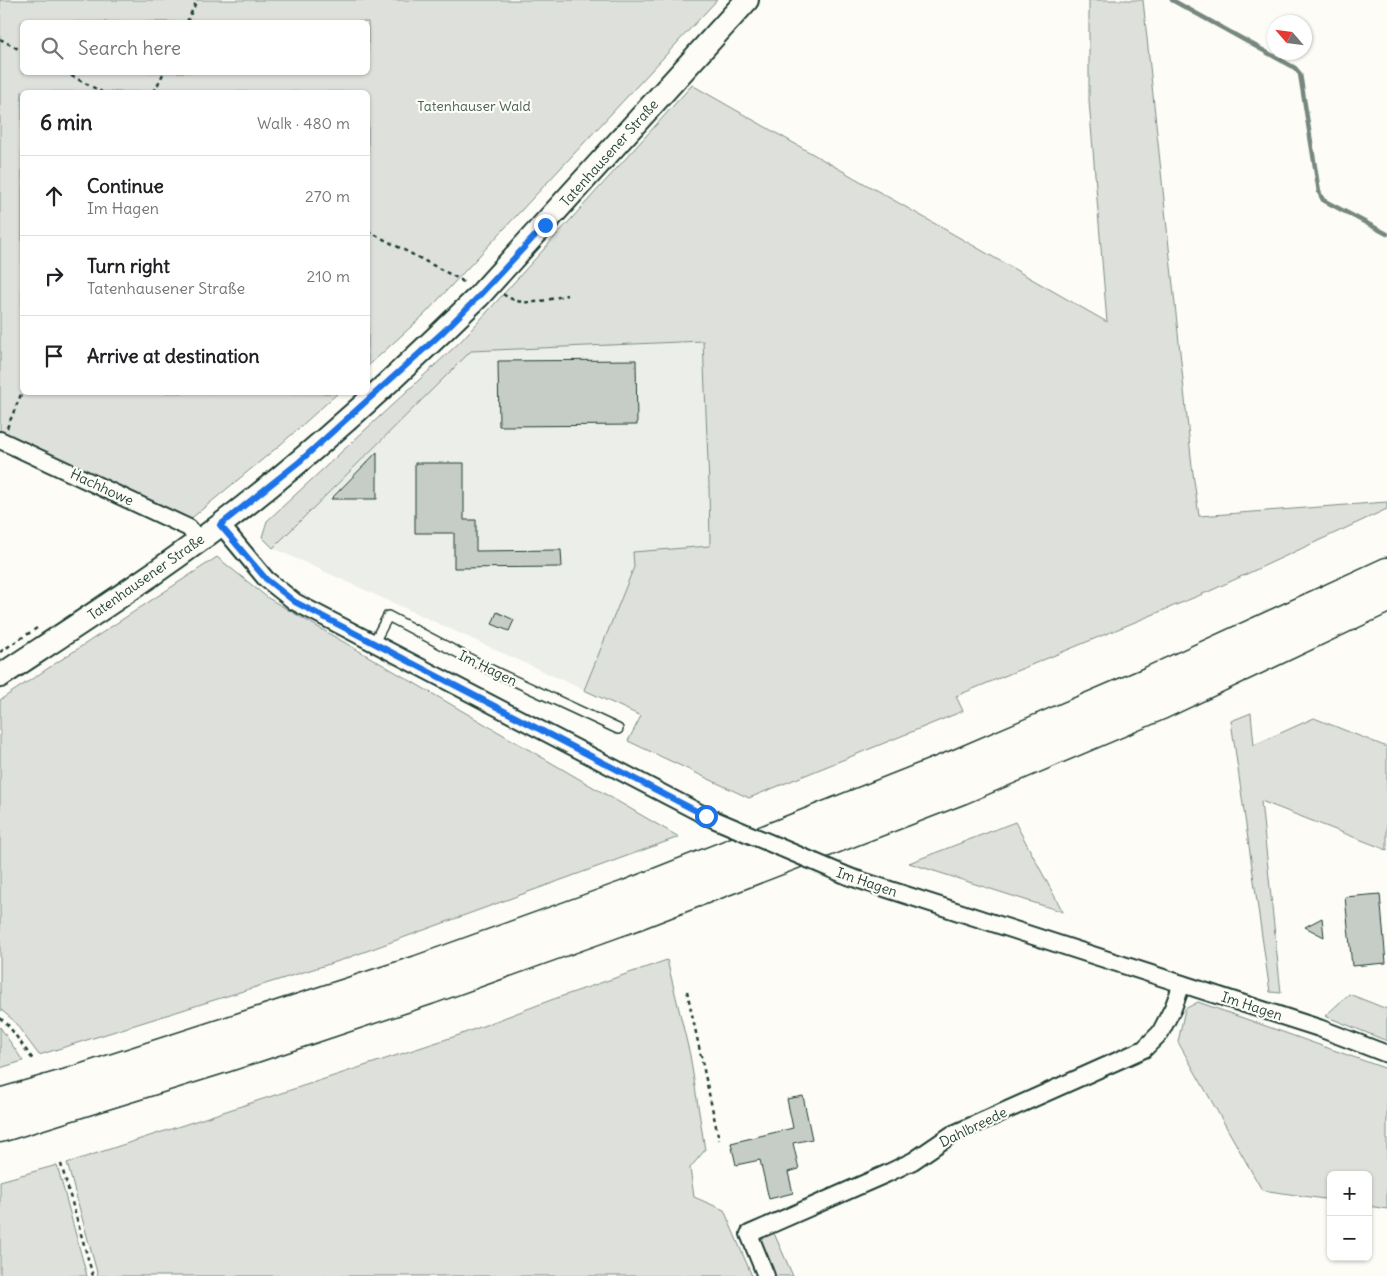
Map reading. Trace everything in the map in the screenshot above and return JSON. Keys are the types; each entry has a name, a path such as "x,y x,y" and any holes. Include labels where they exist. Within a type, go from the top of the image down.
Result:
{"highway":[{"path":"0,1103 418,970 626,895 963,761 1150,681 1387,572"},
{"path":"0,1128 253,1049 429,990 644,912 960,790 1161,705 1387,598"}],"street":[{"name":"Tatenhausener Straße","path":"0,676 115,600 220,525 299,462 443,332 491,283 747,0"},
{"name":"Hachhowe","path":"1,440 188,528 199,541"},
{"name":"Im Hagen","path":"220,525 266,579 295,602 706,816 850,877 1319,1028 1387,1054"},
{"name":"Dahlbreede","path":"766,1276 749,1234 886,1174 913,1161 951,1135 1144,1048 1160,1033 1173,1008 1182,984"}],"lane":[{"name":"Im Hagen","path":"373,644 388,616 489,670 618,729"}],"path":[{"path":"188,20 197,0"},
{"path":"0,39 20,50"},
{"path":"70,75 98,90"},
{"path":"155,90 162,75"},
{"path":"370,232 460,280"},
{"path":"491,283 506,296 517,302 532,303 567,295"},
{"path":"1,440 21,395"},
{"path":"686,991 719,1140"},
{"path":"0,1018 8,1025 34,1062"},
{"path":"61,1164 93,1276"}],"shaded area":[{"path":"703,341 710,546 633,552 634,567 584,690 273,548 471,351"}],"green space":[{"name":"Tatenhauser Wald","path":"0,0 717,0 424,315 370,364 370,90 20,90 20,395 336,395 280,445 188,521 0,431"},
{"path":"1089,0 1143,0 1192,466 1199,516 1387,502 1387,509 1210,591 956,696 963,711 749,798 628,741 641,716 584,690 634,567 633,552 710,546 703,341 471,351 273,548 262,537 267,521 461,341 692,85 1107,322 1089,101"},
{"path":"217,557 268,598 679,837 342,960 39,1055 13,1020 0,1009 0,700"},
{"path":"1251,713 1254,745 1314,718 1387,747 1387,850 1261,801 1281,993 1270,992 1231,721"},
{"path":"1015,822 1063,912 909,863"},
{"path":"667,960 690,1055 705,1150 690,1168 694,1197 724,1210 752,1276 98,1276 67,1163 459,1035 551,1000"},
{"path":"1349,994 1387,1009 1387,1041 1325,1016"},
{"path":"1198,1002 1387,1069 1387,1209 1372,1207 1372,1171 1327,1171 1327,1199 1262,1190 1178,1042 1185,1009"},
{"path":"0,1027 23,1061 0,1068"},
{"path":"57,1165 87,1276 0,1276 0,1181"},
{"path":"773,1231 793,1276 775,1276 760,1239"}],"building":[{"path":"636,360 637,425 499,426 498,361"},
{"path":"377,452 377,499 331,499"},
{"path":"415,463 464,463 464,520 476,520 476,551 561,550 562,567 454,568 454,533 415,533"},
{"path":"497,612 514,620 509,631 492,624"},
{"path":"1380,894 1386,963 1352,966 1345,897"},
{"path":"1322,918 1324,937 1305,927"},
{"path":"803,1096 812,1139 793,1143 799,1169 788,1172 793,1193 769,1199 760,1160 736,1165 731,1143 793,1128 787,1099"}],"waterway":[{"path":"1172,0 1295,68 1300,74 1319,192 1323,200 1387,234"}],"route":[{"path":"545,225 443,332 299,462 220,525 266,579 295,602 706,816"}]}
